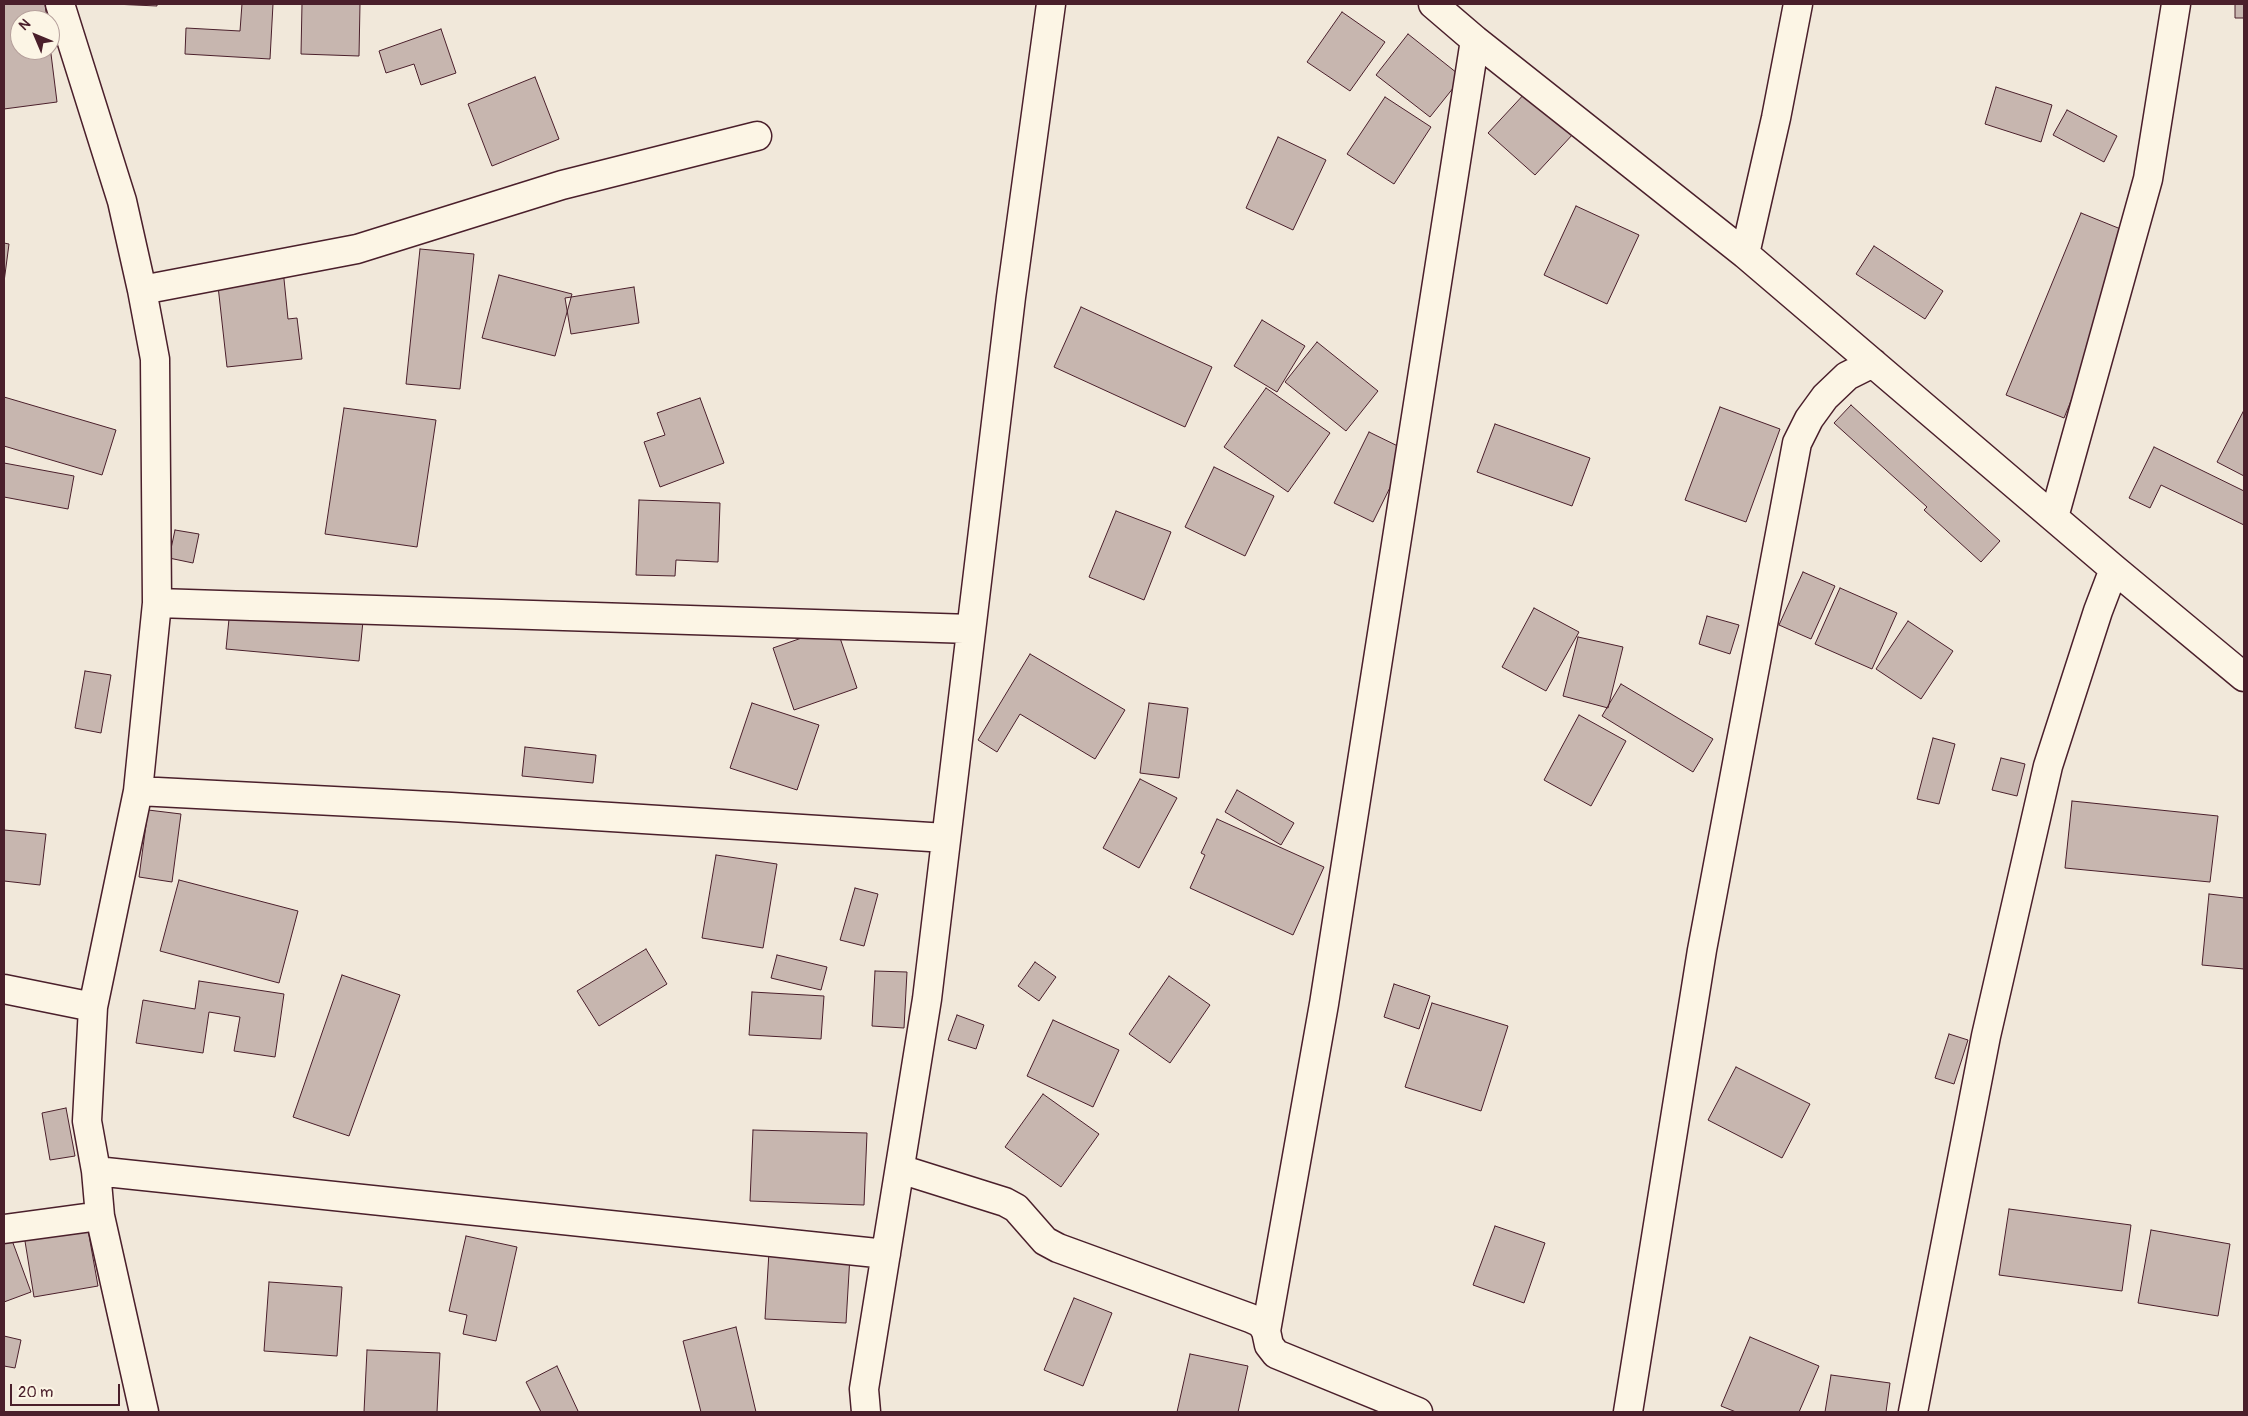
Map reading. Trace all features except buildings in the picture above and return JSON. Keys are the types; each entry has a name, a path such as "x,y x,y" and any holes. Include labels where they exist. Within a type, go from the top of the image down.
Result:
{"street":[{"path":"60,4 122,202 155,359 156,603 138,792 93,1007 87,1121 96,1171 100,1216 144,1412"},
{"path":"866,1412 864,1389 927,999 1012,288 1051,4"},
{"path":"1433,4 1475,40 1745,254 2114,569 2244,677"},
{"path":"1745,254 1776,118 1798,4"},
{"path":"2054,517 2148,180 2176,4"},
{"path":"1266,1331 1324,1004 1475,40"},
{"path":"142,290 357,249 562,185 758,136"},
{"path":"1628,1412 1702,950 1797,443 1809,419 1825,396 1846,376 1873,363"},
{"path":"1913,1412 1986,1036 2048,766 2098,611 2114,569"},
{"path":"156,603 971,629"},
{"path":"138,792 451,807 946,838"},
{"path":"4,989 93,1007"},
{"path":"900,1169 1005,1202 1016,1208 1046,1241 1058,1248 1261,1323 1266,1331 1269,1345 1276,1354 1418,1412"},
{"path":"96,1171 886,1254"},
{"path":"4,1229 100,1216"}]}
